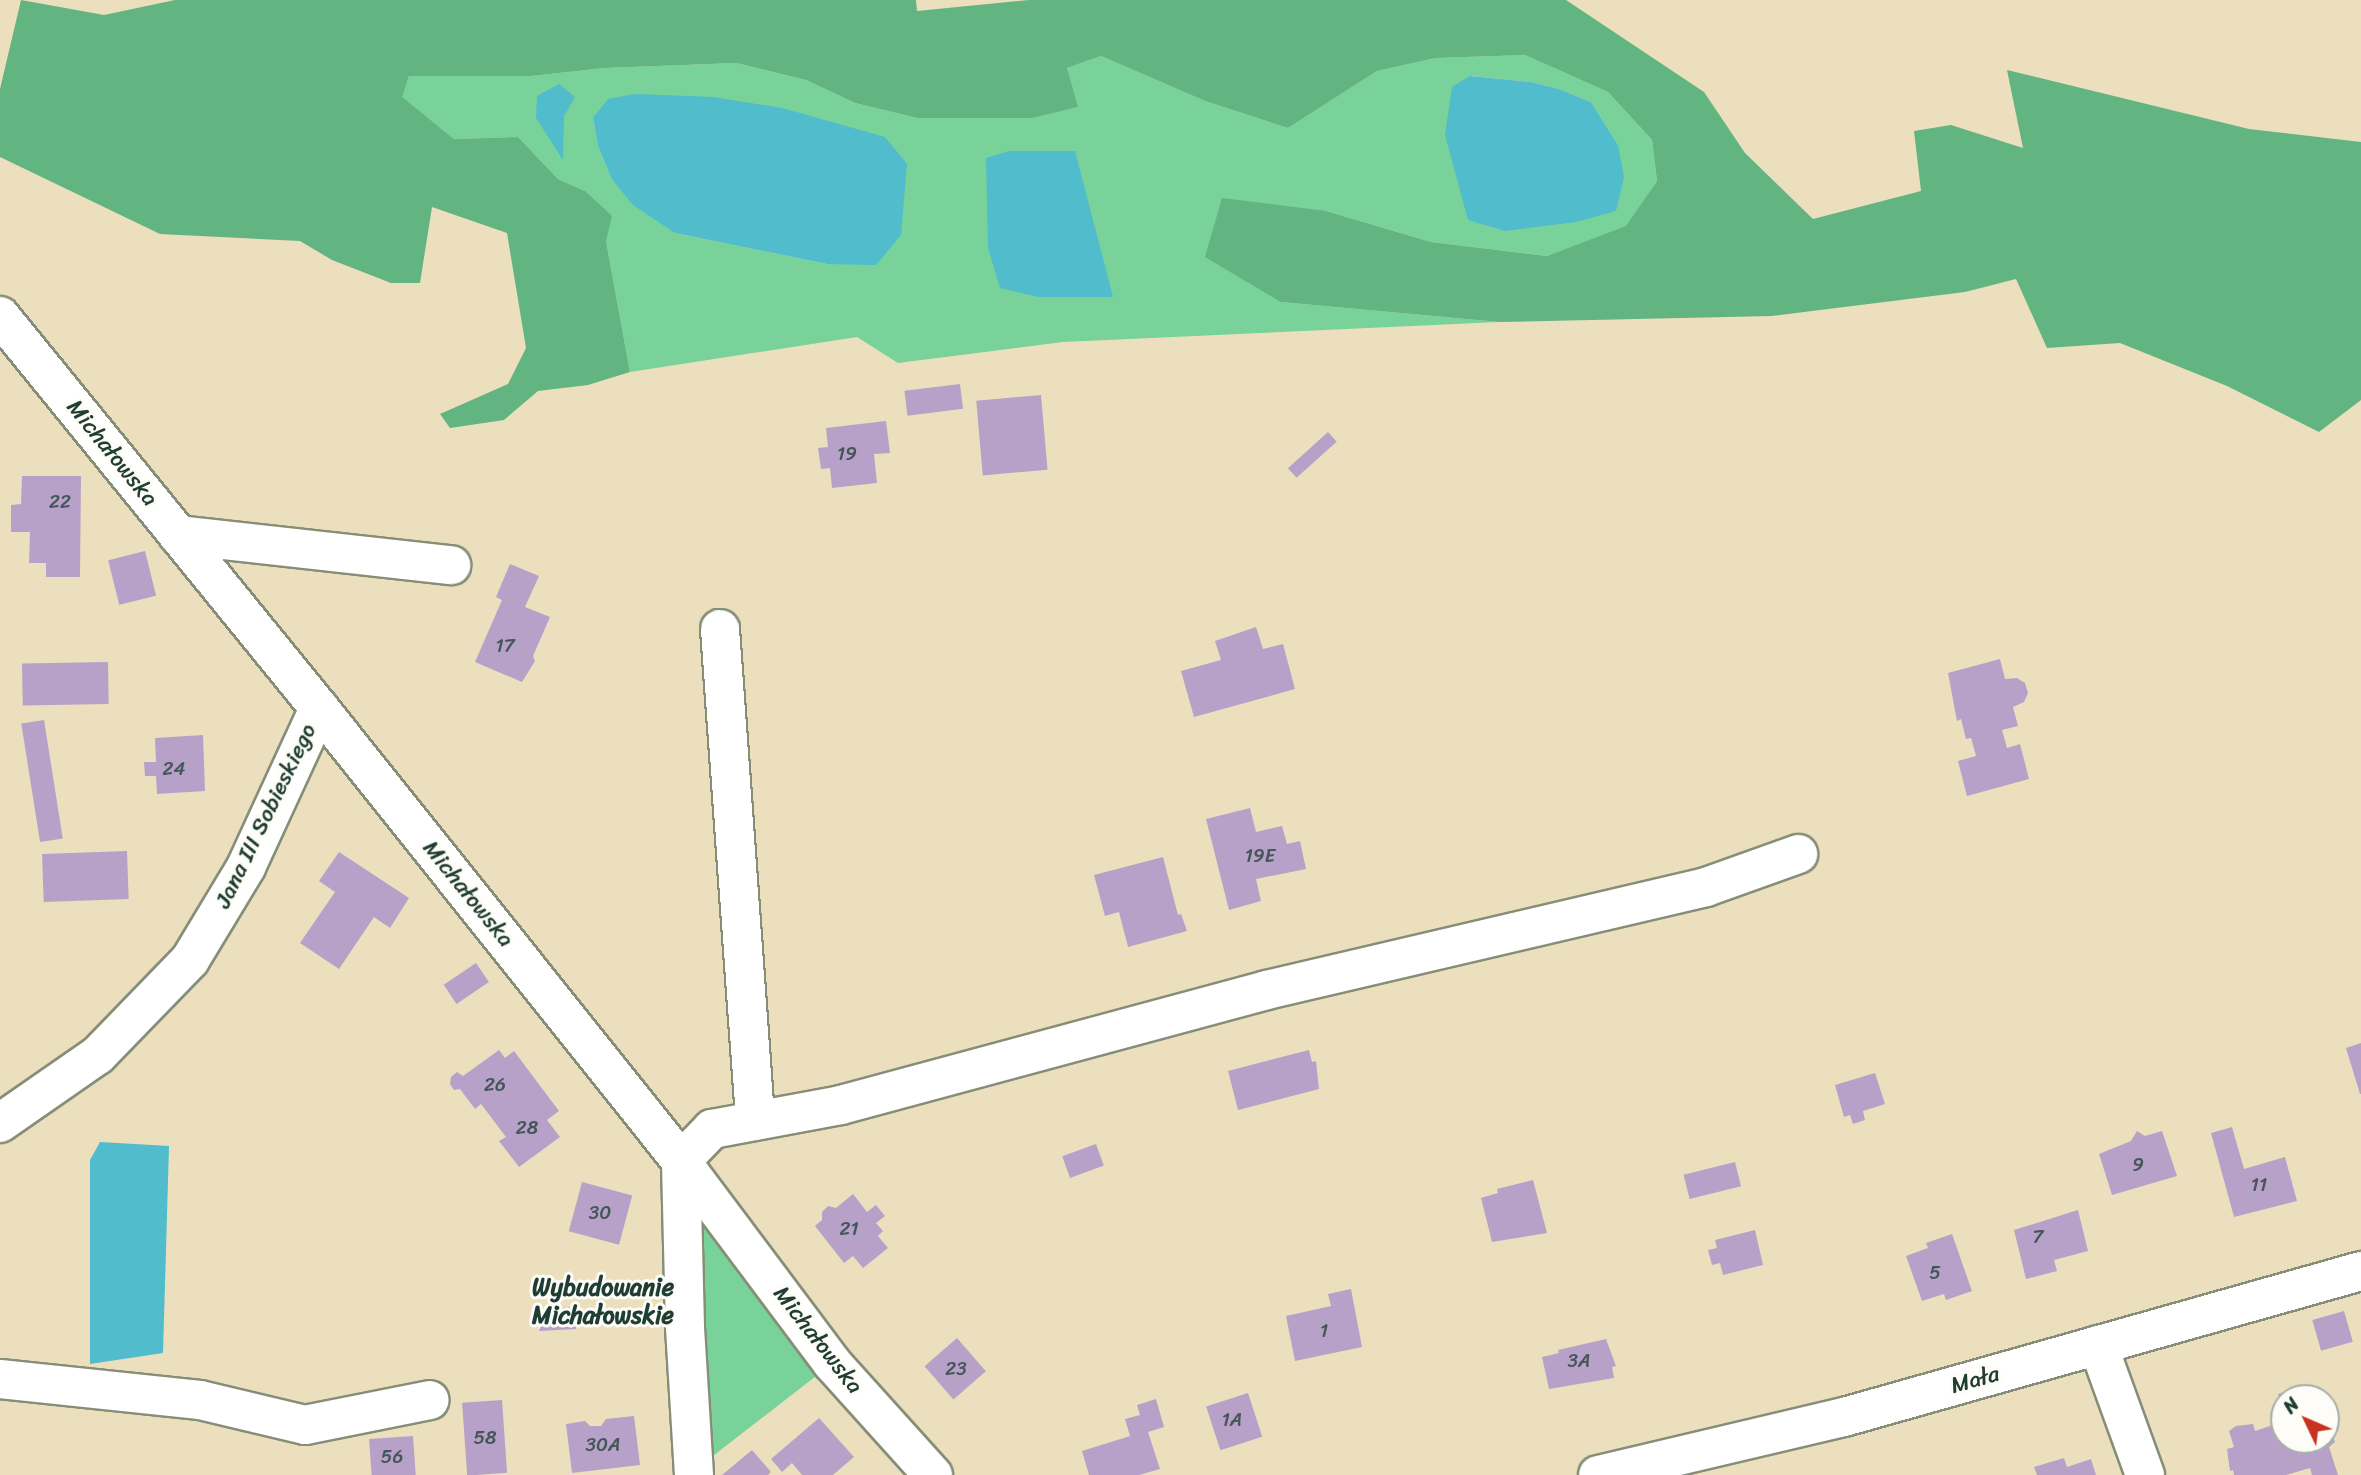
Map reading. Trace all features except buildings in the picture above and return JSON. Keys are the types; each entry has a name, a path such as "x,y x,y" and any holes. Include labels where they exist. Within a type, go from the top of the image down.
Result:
{"street":[{"name":"Michałowska","path":"0,316 319,708 681,1161 832,1363 933,1475"},
{"path":"178,535 451,565"},
{"path":"720,629 755,1121"},
{"name":"Jana III Sobieskiego","path":"0,1123 98,1055 190,960 246,867 319,708"},
{"path":"694,1475 685,1326 681,1161 712,1129 841,1105 1267,990 1706,887 1798,854"},
{"name":"Mała","path":"1598,1475 1844,1417 2355,1272"},
{"path":"2098,1345 2145,1475"},
{"path":"0,1379 200,1400 305,1425 430,1400"}],"green space":[{"path":"21,0 104,15 175,0 916,0 917,11 1029,0 1566,0 1704,92 1745,153 1813,219 1921,191 1914,131 1951,125 2023,148 2007,70 2249,129 2361,142 2361,400 2319,432 2227,386 2120,343 2047,348 2016,279 1965,292 1772,316 1499,322 1281,302 1205,257 1222,198 1326,211 1431,242 1547,256 1626,226 1657,181 1652,140 1608,92 1525,55 1436,58 1377,71 1288,128 1205,101 1101,56 1067,68 1078,107 1033,118 917,118 855,103 806,80 736,63 605,68 531,76 409,76 402,97 454,139 518,137 558,179 585,191 612,216 606,241 630,372 588,385 538,391 504,420 450,428 440,414 508,384 526,348 507,233 432,207 420,283 391,283 332,260 300,241 160,234 0,157 0,89"},
{"path":"1525,55 1608,92 1652,140 1657,181 1626,227 1547,256 1431,242 1326,211 1281,302 1499,322 1063,342 898,363 857,337 630,372 606,241 585,191 558,179 518,137 454,139 401,97 409,76 531,76 605,68 736,63 806,80 855,103 917,118 1033,118 1077,107 1067,68 1101,56 1205,101 1288,128 1377,71 1436,58","holes":["1471,76 1531,82 1559,89 1591,102 1618,145","593,118 827,264 675,233 611,178 598,146"]},
{"path":"695,1210 825,1369 709,1459"}],"water":[{"path":"1470,76 1531,82 1559,89 1591,102 1618,145 1624,177 1616,211 1576,222 1505,231 1468,220 1445,135 1452,87"},
{"path":"559,84 575,97 564,116 563,160 536,118 537,96"},
{"path":"635,94 713,97 782,108 885,137 907,164 901,235 876,265 827,264 675,233 633,205 611,178 598,146 593,118 608,99"},
{"path":"1009,151 1075,151 1113,297 1039,297 1000,288 988,248 986,158"},
{"path":"100,1142 169,1146 163,1353 90,1364 90,1160"}],"district":[{"name":"Wybudowanie Michałowskie","path":"603,1302"}]}
